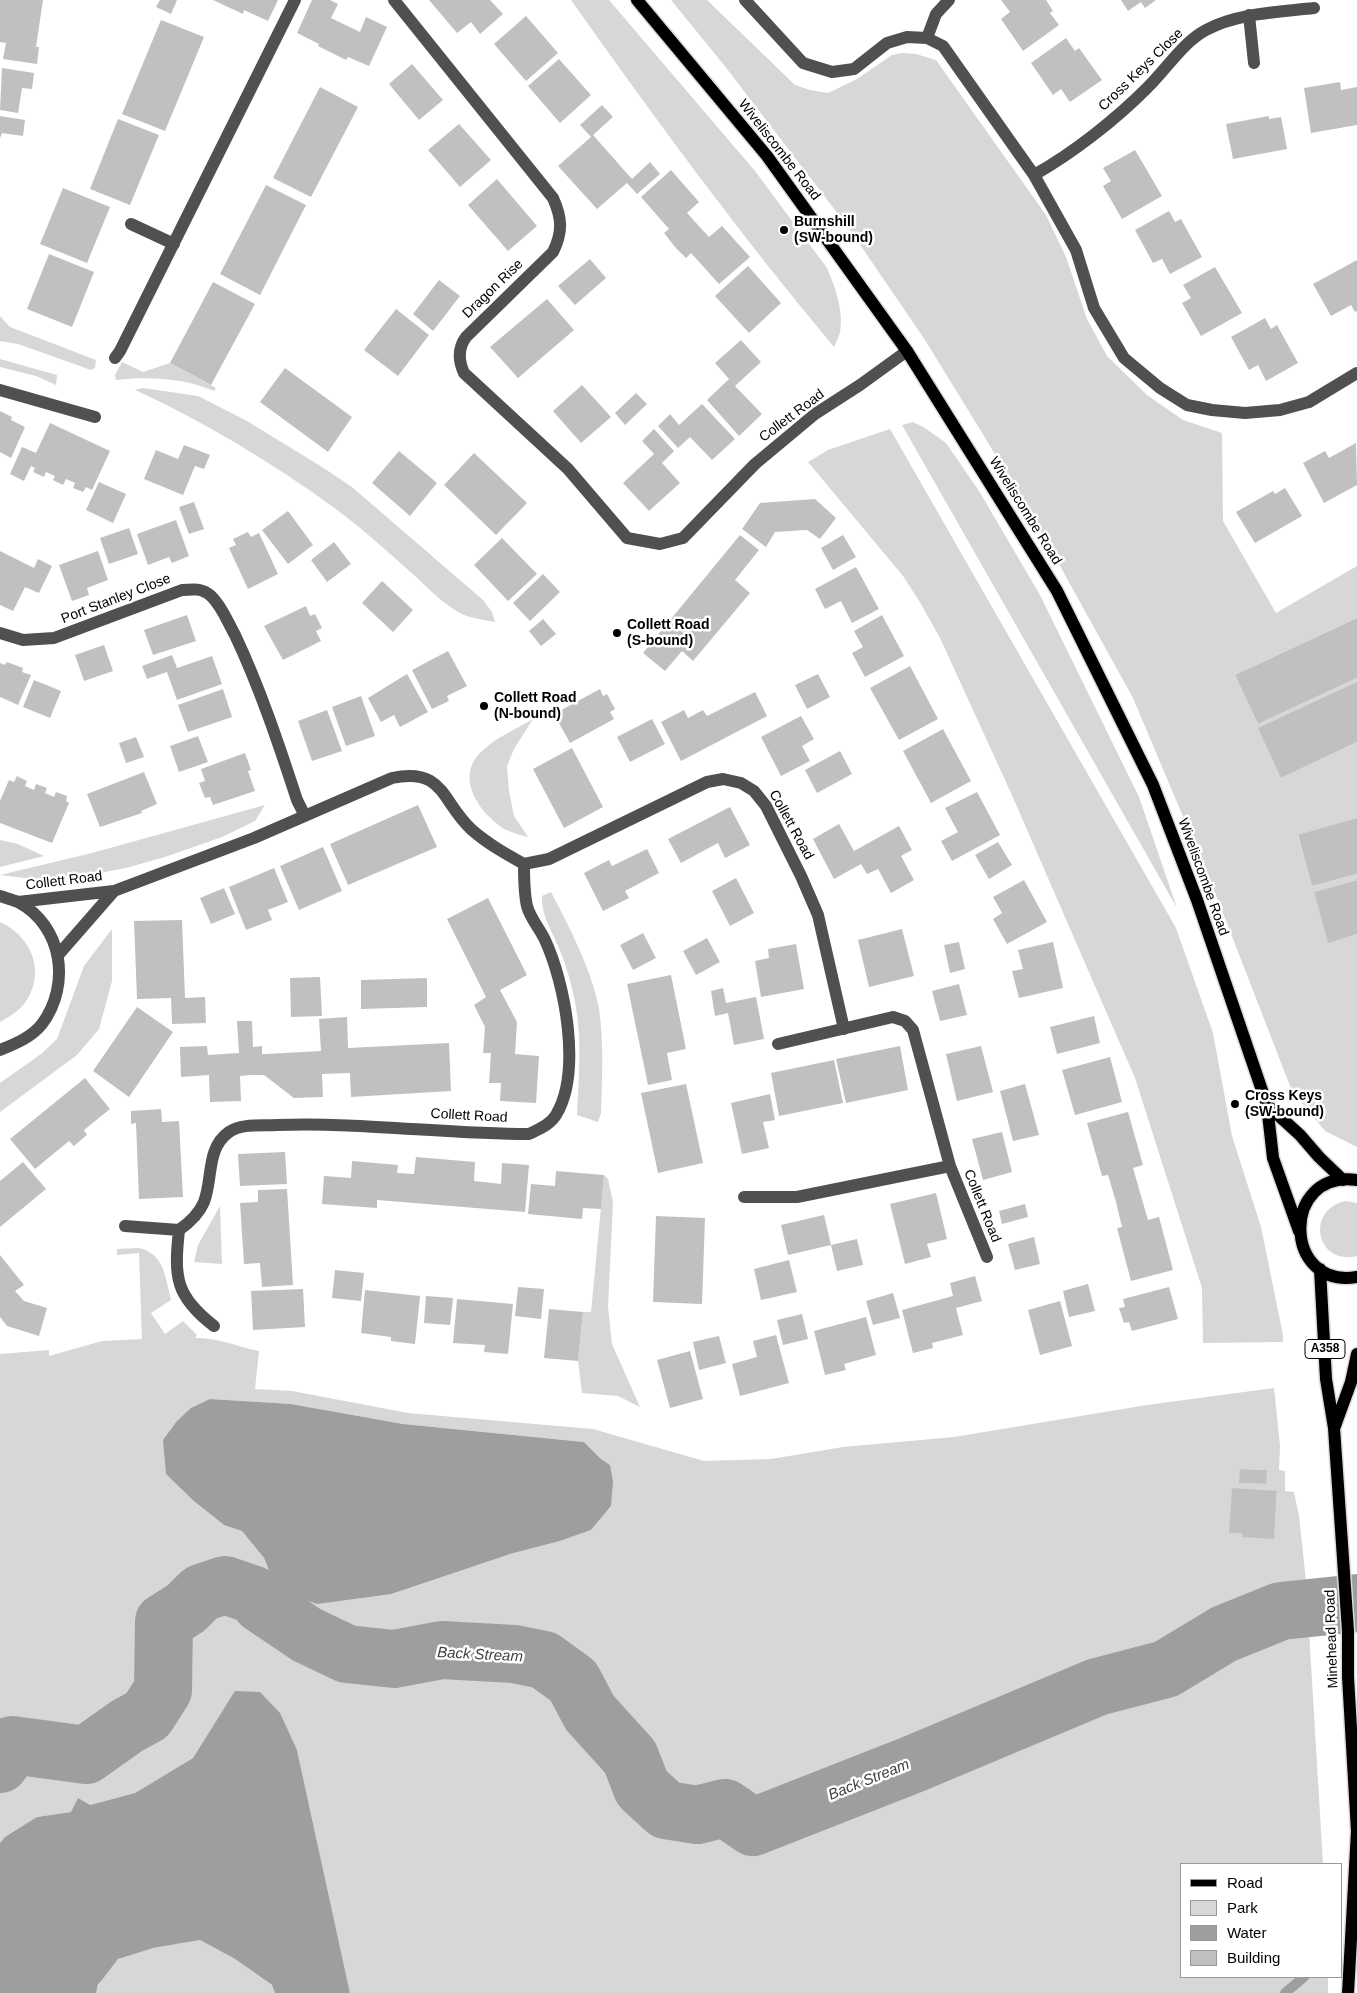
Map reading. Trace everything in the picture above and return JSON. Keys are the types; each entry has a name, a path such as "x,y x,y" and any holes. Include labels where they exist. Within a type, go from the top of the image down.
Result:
{"main road":[{"name":"Wiveliscombe Road","path":"637,0 767,156 908,351 1057,591 1153,785 1197,900 1267,1105 1273,1158 1305,1252 1320,1269"},
{"name":"Wiveliscombe Road","path":"1267,1105 1300,1135 1318,1157 1343,1180"},
{"path":"1299,1231 1302,1212 1311,1196 1325,1185 1343,1180 1357,1180"},
{"path":"1320,1269 1340,1277 1357,1277"},
{"name":"Minehead Road","path":"1320,1269 1326,1379 1334,1428 1348,1631 1348,1677 1357,1849 1348,1993"},
{"name":"Minehead Road","path":"1334,1428 1351,1382 1357,1354"}],"street":[{"path":"115,358 174,244 295,0"},
{"name":"Dragon Rise","path":"394,0 553,198 561,222 559,241 553,252 466,336 462,343 459,358 464,373 568,469 627,538 660,544 683,538"},
{"path":"745,0 803,63 832,72 854,69 887,43 907,37 927,38 943,46 1034,175 1076,250 1094,308 1124,358 1160,388 1187,405 1212,410 1245,413 1280,410 1308,402 1357,373"},
{"path":"927,38 936,14 949,0"},
{"name":"Cross Keys Close","path":"1034,175 1122,113 1179,53 1206,30 1249,15 1314,8"},
{"path":"1249,15 1254,63"},
{"path":"131,224 174,244"},
{"name":"Collett Road","path":"683,538 754,464 816,414 908,351"},
{"path":"0,390 95,417"},
{"name":"Port Stanley Close","path":"0,633 23,640 54,638 182,590 194,589 211,596 229,624 252,673 297,800 305,816"},
{"name":"Collett Road","path":"18,902 114,891 254,838 392,778 409,774 429,780 439,786 471,829 488,843 524,864 549,859 706,782 723,779 741,783 754,791 766,806 801,876 814,907 844,1029"},
{"name":"Collett Road","path":"179,1230 189,1222 204,1203 214,1150 222,1138 238,1127 298,1124 379,1126 529,1134 546,1126 556,1116 565,1096 568,1066 568,1021 546,941 527,908 524,889 524,864"},
{"name":"Collett Road","path":"59,954 114,891"},
{"path":"0,896 18,902 36,915 50,933 59,954 60,980 54,1004 41,1025 21,1042 0,1050"},
{"name":"Collett Road","path":"778,1044 893,1017 905,1021 913,1030 950,1166 986,1257"},
{"name":"Collett Road","path":"744,1197 797,1197 950,1166"},
{"path":"125,1226 179,1230 175,1263 179,1281 193,1307 214,1326"}],"green space":[{"path":"571,0 609,0 755,171 827,268 836,291 841,316 840,332 834,347 765,263 699,177"},
{"path":"671,0 707,0 795,85 810,90 828,93 857,79 892,55 902,53 916,54 936,60 1046,215 1066,257 1087,319 1107,356 1147,395 1183,420 1222,433 1223,521 1276,613 1357,566 1357,618 1235,675 1258,724 1357,678 1357,682 1281,778 1357,742 1357,818 1298,836 1312,886 1357,874 1357,880 1314,892 1328,942 1357,934 1357,1147 1325,1131 1292,1091 1214,890 1133,698 1039,528 984,436 925,340 848,227 724,65"},
{"path":"0,316 10,327 96,360 95,368 91,370 18,344 0,341"},
{"path":"0,359 57,375 56,385 36,376 0,367"},
{"path":"122,362 143,372 170,363 216,388 214,391 191,383 166,379 116,380 115,375"},
{"path":"143,388 198,396 247,421 322,467 352,487 483,600 492,612 495,622 478,619 455,610 375,540 333,507 286,474 237,444 187,415 135,390"},
{"path":"913,422 946,443 979,491 1040,595 1139,797 1177,908 902,425"},
{"path":"890,429 1176,928 1213,1033 1232,1136 1261,1227 1283,1342 1203,1343 1202,1288 1135,1078 1011,793 940,638 921,604 903,576 808,462 828,450"},
{"path":"533,719 514,749 507,766 514,816 528,837 506,830 487,815 474,795 470,784 470,773 473,762 481,752 499,738"},
{"path":"265,805 255,821 222,837 165,857 126,868 84,876 33,879 0,875 92,853"},
{"path":"0,840 18,844 44,856 0,867"},
{"path":"551,892 586,965 599,1009 602,1061 601,1113 598,1122 577,1115 579,1083 578,1020 566,967 543,909 542,896"},
{"path":"0,922 10,927 26,943 34,963 35,974 33,985 24,1005 0,1022"},
{"path":"112,929 112,981 99,1029 77,1055 0,1112 0,1083 41,1054 57,1039 84,966"},
{"path":"604,1175 608,1179 613,1202 608,1307 612,1344 640,1407 618,1396 582,1393 578,1361 583,1312 591,1312"},
{"path":"1346,1201 1357,1203 1357,1256 1343,1257 1332,1253 1325,1245 1321,1235 1321,1225 1325,1214 1333,1206"},
{"path":"220,1206 222,1264 194,1262 198,1245"},
{"path":"139,1248 148,1251 159,1261 165,1275 171,1300 151,1313 165,1334 183,1321 197,1335 195,1338 219,1341 259,1351 255,1389 292,1391 408,1413 593,1429 704,1461 771,1459 843,1447 954,1437 1147,1405 1274,1388 1280,1446 1279,1470 1285,1471 1285,1491 1294,1492 1299,1516 1306,1581 1323,1863 1180,1863 1180,1978 1328,1978 1328,1993 350,1993 297,1750 235,1692 193,1758 135,1793 71,1812 37,1817 0,1843 0,1354 49,1350 49,1356 102,1341 142,1339 139,1253 117,1255 117,1249","holes":["210,1399 291,1404 403,1424 584,1442 610,1465 611,1506 591,1530 560,1541 510,1554 274,1584 264,1558 242,1531 224,1525 195,1502","1240,1469 1266,1470 1266,1484 1240,1483","1277,1491 1274,1538 1242,1537 1242,1533 1230,1533"]},
{"path":"200,1940 235,1959 273,1986 275,1993 96,1993 99,1984 113,1964 120,1958 149,1949"}],"water":[{"path":"210,1399 291,1404 403,1424 584,1442 610,1465 613,1482 611,1506 591,1530 560,1541 510,1554 391,1594 317,1604 286,1593 274,1583 264,1558 242,1531 224,1525 195,1502 166,1474 163,1440 177,1421 191,1408"},
{"path":"235,1691 260,1692 280,1713 297,1750 350,1993 275,1993 272,1985 235,1959 200,1940 153,1948 118,1959 98,1985 96,1993 0,1993 0,1843 5,1837 37,1817 71,1812 78,1798 90,1805 135,1793 193,1758"}],"building":[{"path":"0,0 43,0 36,47 39,47 37,64 3,59 6,43 0,42"},
{"path":"160,0 177,0 171,14 156,7"},
{"path":"213,0 278,0 268,21 244,10 243,14"},
{"path":"312,0 330,0 338,4 331,18 360,32 366,17 387,27 369,66 348,57 346,60 297,33"},
{"path":"429,0 490,0 503,14 480,34 471,22 457,33"},
{"path":"1001,0 1046,0 1053,11 1050,13 1059,25 1023,51 1001,19 1010,12"},
{"path":"1121,0 1156,0 1145,8 1141,2 1128,11"},
{"path":"526,16 558,53 526,81 494,44"},
{"path":"161,20 204,37 165,131 122,114"},
{"path":"1066,38 1075,51 1079,48 1102,80 1070,102 1061,89 1053,95 1031,63"},
{"path":"559,59 591,95 560,123 528,86"},
{"path":"412,64 443,100 419,120 389,84"},
{"path":"2,68 34,73 32,89 22,88 18,113 0,110"},
{"path":"1340,82 1341,90 1357,87 1357,125 1311,133 1304,88"},
{"path":"320,87 358,107 311,197 273,178"},
{"path":"602,105 613,117 593,135 632,179 650,162 660,174 637,194 627,183 597,209 558,166 591,137 580,125"},
{"path":"0,116 25,120 23,136 2,133 0,138"},
{"path":"1269,116 1269,119 1281,117 1287,149 1233,159 1226,124"},
{"path":"118,119 159,135 130,205 90,189"},
{"path":"459,124 491,160 460,187 428,150"},
{"path":"1135,150 1162,196 1122,219 1103,186 1111,181 1103,168"},
{"path":"671,170 699,202 687,213 709,237 722,226 750,257 719,284 691,253 686,258 675,247 664,233 669,229 641,197"},
{"path":"497,179 537,226 508,251 468,205"},
{"path":"266,185 306,205 260,295 220,274"},
{"path":"63,188 110,207 87,263 40,244"},
{"path":"1169,211 1175,222 1181,219 1202,257 1170,274 1162,259 1153,263 1135,230"},
{"path":"49,254 94,272 72,327 27,309"},
{"path":"590,259 606,278 575,305 558,286"},
{"path":"1357,260 1357,311 1355,312 1351,305 1331,316 1313,284"},
{"path":"748,266 781,303 749,333 715,296"},
{"path":"1215,267 1242,313 1201,336 1182,303 1191,298 1183,285"},
{"path":"439,280 460,296 433,331 413,314"},
{"path":"213,282 255,304 211,385 170,363"},
{"path":"547,299 574,330 518,378 490,347"},
{"path":"396,309 429,335 398,376 364,350"},
{"path":"1265,318 1271,329 1277,325 1298,363 1266,381 1258,365 1249,370 1231,337"},
{"path":"741,340 761,362 735,386 762,414 739,436 707,400 729,379 715,363"},
{"path":"285,368 352,417 328,452 260,402"},
{"path":"582,385 611,417 581,443 553,411"},
{"path":"636,393 647,404 625,425 615,413"},
{"path":"702,404 735,439 712,460 690,437 678,448 658,426 670,414 679,425"},
{"path":"0,411 12,417 11,420 25,427 11,458 0,452"},
{"path":"50,423 110,451 92,490 86,487 83,492 73,488 75,483 66,479 63,485 53,480 55,476 46,472 44,477 33,472 35,468 31,466 24,481 10,474 22,447 36,453"},
{"path":"654,429 674,451 662,463 680,483 649,511 623,483 654,454 642,441"},
{"path":"1356,443 1357,485 1324,503 1303,463 1325,451 1329,458"},
{"path":"184,445 210,455 204,469 195,466 183,495 144,479 156,450 178,459"},
{"path":"399,451 437,483 410,516 372,483"},
{"path":"474,453 527,503 496,535 444,485"},
{"path":"99,482 126,494 113,523 86,510"},
{"path":"1285,488 1302,516 1255,543 1236,512 1273,491 1275,494"},
{"path":"815,499 836,518 820,539 807,530 775,532 766,547 742,529 760,503"},
{"path":"194,502 204,529 189,534 179,507"},
{"path":"288,511 313,545 288,564 262,530"},
{"path":"176,520 189,556 172,563 169,557 148,565 137,534"},
{"path":"129,528 138,554 109,564 100,538"},
{"path":"248,532 251,537 259,533 278,574 248,589 229,548 236,545 233,539"},
{"path":"740,535 759,550 735,580 750,593 693,661 682,651 665,671 643,653"},
{"path":"843,535 856,557 833,570 821,548"},
{"path":"502,538 537,574 508,601 474,565"},
{"path":"334,542 351,564 327,582 311,560"},
{"path":"0,551 34,568 38,559 52,566 39,593 25,587 13,611 0,605"},
{"path":"98,551 108,580 87,588 89,595 72,601 59,565"},
{"path":"856,567 879,609 852,623 841,601 825,609 815,589"},
{"path":"543,574 560,592 530,621 513,603"},
{"path":"382,581 413,610 393,632 362,603"},
{"path":"306,606 310,616 315,614 322,628 316,631 321,641 283,660 264,626"},
{"path":"187,615 196,641 153,655 144,630"},
{"path":"882,615 904,656 865,677 852,653 863,647 854,631"},
{"path":"1357,618 1357,678 1258,724 1235,675"},
{"path":"543,619 556,634 541,646 529,631"},
{"path":"104,645 113,671 84,681 75,655"},
{"path":"448,651 467,686 447,696 449,701 432,709 412,670"},
{"path":"172,655 177,668 212,656 222,684 177,700 167,672 147,679 142,666"},
{"path":"7,662 23,668 22,672 31,675 18,705 0,697 0,663 5,665"},
{"path":"910,666 938,719 899,740 870,688"},
{"path":"407,674 428,712 400,727 394,715 381,722 368,698"},
{"path":"818,674 830,697 807,709 795,685"},
{"path":"34,680 61,691 50,718 23,707"},
{"path":"1357,682 1357,742 1281,778 1258,728"},
{"path":"223,689 232,717 188,732 178,705"},
{"path":"600,689 603,696 607,694 615,709 610,712 614,719 570,743 554,714"},
{"path":"755,692 767,716 681,761 661,722 684,710 688,718 703,710 707,716"},
{"path":"361,696 375,736 346,746 332,707"},
{"path":"327,710 342,751 312,761 298,721"},
{"path":"801,716 814,739 802,746 810,761 781,776 761,737"},
{"path":"652,719 665,744 630,762 617,737"},
{"path":"943,729 971,781 931,803 903,751"},
{"path":"198,736 208,762 179,772 170,746"},
{"path":"136,737 144,757 126,763 119,743"},
{"path":"572,748 603,807 564,828 533,769"},
{"path":"840,751 852,774 817,793 805,770"},
{"path":"245,753 251,770 248,771 255,791 213,805 210,797 205,798 199,783 205,781 201,769"},
{"path":"144,772 157,804 141,811 142,813 100,827 87,794"},
{"path":"17,776 27,781 25,786 34,790 36,784 47,788 45,793 54,797 56,792 67,796 66,801 69,803 52,843 0,823 0,801 9,780 14,782"},
{"path":"977,792 1000,835 952,861 941,841 958,832 945,808"},
{"path":"418,805 437,847 348,885 330,844"},
{"path":"730,807 750,845 725,858 718,843 681,863 668,839"},
{"path":"1357,818 1357,874 1312,886 1298,835"},
{"path":"839,824 854,851 899,826 912,850 901,856 914,880 891,893 878,869 867,874 861,864 834,879 813,839"},
{"path":"998,842 1012,865 989,879 975,855"},
{"path":"323,847 342,891 299,910 280,866"},
{"path":"647,849 659,873 625,891 629,898 603,911 584,873 609,860 612,866"},
{"path":"274,868 288,902 268,910 272,920 246,930 229,887"},
{"path":"736,878 754,913 730,926 712,891"},
{"path":"1024,880 1047,922 1007,944 993,919 1002,913 993,897"},
{"path":"1357,880 1357,934 1328,943 1314,892"},
{"path":"224,888 235,914 211,924 200,898"},
{"path":"488,898 527,975 500,990 517,1022 515,1054 539,1056 536,1103 500,1101 501,1083 489,1083 491,1053 483,1053 485,1027 474,1005 486,997 447,919"},
{"path":"182,920 185,998 205,997 206,1023 172,1024 171,998 137,999 134,921"},
{"path":"902,929 914,976 869,987 858,940"},
{"path":"643,933 656,958 633,970 620,945"},
{"path":"707,938 720,962 696,975 683,951"},
{"path":"959,942 965,969 950,973 944,945"},
{"path":"1053,942 1063,988 1019,998 1012,971 1023,969 1018,950"},
{"path":"796,944 804,989 761,997 755,961 769,958 768,949"},
{"path":"671,975 686,1049 667,1053 672,1080 648,1085 627,984"},
{"path":"320,977 322,1016 291,1017 290,978"},
{"path":"427,978 427,1007 361,1009 361,980"},
{"path":"959,984 967,1015 940,1021 932,991"},
{"path":"723,988 726,1003 756,997 764,1039 734,1045 728,1013 715,1016 711,991"},
{"path":"137,1007 173,1032 129,1097 93,1071"},
{"path":"1094,1016 1100,1043 1057,1054 1050,1027"},
{"path":"347,1017 348,1048 449,1043 451,1091 351,1097 350,1073 322,1074 323,1097 294,1098 264,1075 251,1075 240,1076 241,1101 210,1102 209,1075 181,1077 180,1047 207,1046 208,1055 239,1053 237,1021 252,1021 253,1047 262,1046 262,1054 266,1054 321,1051 319,1019"},
{"path":"900,1046 908,1090 846,1103 836,1059"},
{"path":"981,1046 993,1092 957,1101 946,1054"},
{"path":"1110,1057 1122,1102 1075,1115 1062,1070"},
{"path":"834,1060 843,1103 779,1116 771,1073"},
{"path":"85,1078 110,1109 84,1130 87,1135 74,1146 69,1141 35,1169 10,1139"},
{"path":"686,1084 703,1163 658,1173 641,1093"},
{"path":"1025,1084 1039,1135 1013,1141 1000,1091"},
{"path":"770,1094 775,1120 763,1122 769,1148 742,1154 731,1103"},
{"path":"161,1109 162,1122 179,1121 183,1197 139,1199 136,1123 131,1124 131,1111"},
{"path":"1128,1112 1143,1165 1133,1168 1148,1220 1159,1217 1173,1270 1131,1281 1117,1228 1122,1227 1116,1202 1108,1175 1102,1176 1087,1123"},
{"path":"1002,1132 1012,1172 983,1180 972,1139"},
{"path":"285,1152 287,1184 240,1186 238,1154"},
{"path":"416,1157 475,1162 474,1181 501,1184 502,1163 529,1165 525,1212 377,1200 377,1208 322,1204 324,1176 351,1178 352,1161 398,1165 397,1173 414,1174"},
{"path":"23,1162 46,1189 0,1227 0,1181"},
{"path":"556,1171 604,1175 601,1209 583,1208 582,1219 528,1214 531,1184 555,1186"},
{"path":"287,1189 293,1285 262,1287 260,1263 244,1264 240,1203 258,1202 258,1190"},
{"path":"936,1193 947,1239 927,1244 931,1257 905,1264 890,1204"},
{"path":"1025,1204 1028,1217 1002,1224 999,1211"},
{"path":"824,1215 831,1245 788,1255 781,1225"},
{"path":"656,1216 705,1218 702,1304 653,1302"},
{"path":"1034,1237 1040,1264 1015,1270 1008,1244"},
{"path":"857,1239 863,1265 837,1271 831,1245"},
{"path":"0,1255 24,1285 15,1291 24,1301 47,1308 39,1336 7,1326 0,1317"},
{"path":"789,1260 797,1292 761,1300 754,1269"},
{"path":"335,1270 364,1273 361,1301 332,1298"},
{"path":"975,1276 982,1301 956,1308 963,1335 932,1343 933,1348 913,1353 902,1310 953,1296 950,1283"},
{"path":"1088,1284 1095,1311 1069,1317 1063,1291"},
{"path":"518,1287 544,1289 541,1319 515,1316"},
{"path":"1169,1287 1178,1319 1132,1331 1129,1322 1124,1323 1119,1308 1125,1307 1123,1299"},
{"path":"303,1289 305,1327 253,1330 251,1291"},
{"path":"365,1290 420,1296 415,1344 391,1341 391,1337 361,1333"},
{"path":"893,1293 900,1318 873,1325 866,1301"},
{"path":"426,1296 453,1298 450,1325 424,1323"},
{"path":"457,1299 513,1304 508,1354 484,1352 485,1345 453,1343"},
{"path":"1060,1301 1072,1346 1040,1355 1028,1310"},
{"path":"549,1309 583,1312 578,1361 544,1358"},
{"path":"802,1314 808,1339 783,1345 777,1320"},
{"path":"866,1317 876,1355 844,1364 846,1370 825,1375 814,1331"},
{"path":"776,1335 789,1383 740,1396 732,1364 757,1357 753,1341"},
{"path":"719,1336 726,1363 699,1370 693,1342"},
{"path":"690,1351 703,1399 670,1408 657,1360"},
{"path":"1240,1469 1267,1470 1266,1484 1239,1483"},
{"path":"1232,1488 1277,1491 1274,1539 1242,1537 1242,1533 1229,1533"}],"waterway":[{"path":"261,1604 291,1582"},
{"name":"Back Stream","path":"0,1764 12,1745 86,1755 127,1726 147,1715 163,1690 164,1622 186,1608 201,1593 225,1585 254,1595 261,1604 307,1635 347,1654 394,1659 442,1650 514,1654 544,1660 573,1681 590,1713 630,1757 642,1788 666,1810 697,1815 725,1808 753,1827 911,1765 1097,1687 1166,1669 1224,1634 1281,1611 1357,1603"},
{"path":"1285,1993 1303,1978"}],"place":[{"name":"Burnshill (SW-bound)","path":"784,230"},
{"name":"Collett Road (S-bound)","path":"617,633"},
{"name":"Collett Road (N-bound)","path":"484,706"},
{"name":"Cross Keys (SW-bound)","path":"1235,1104"}]}
